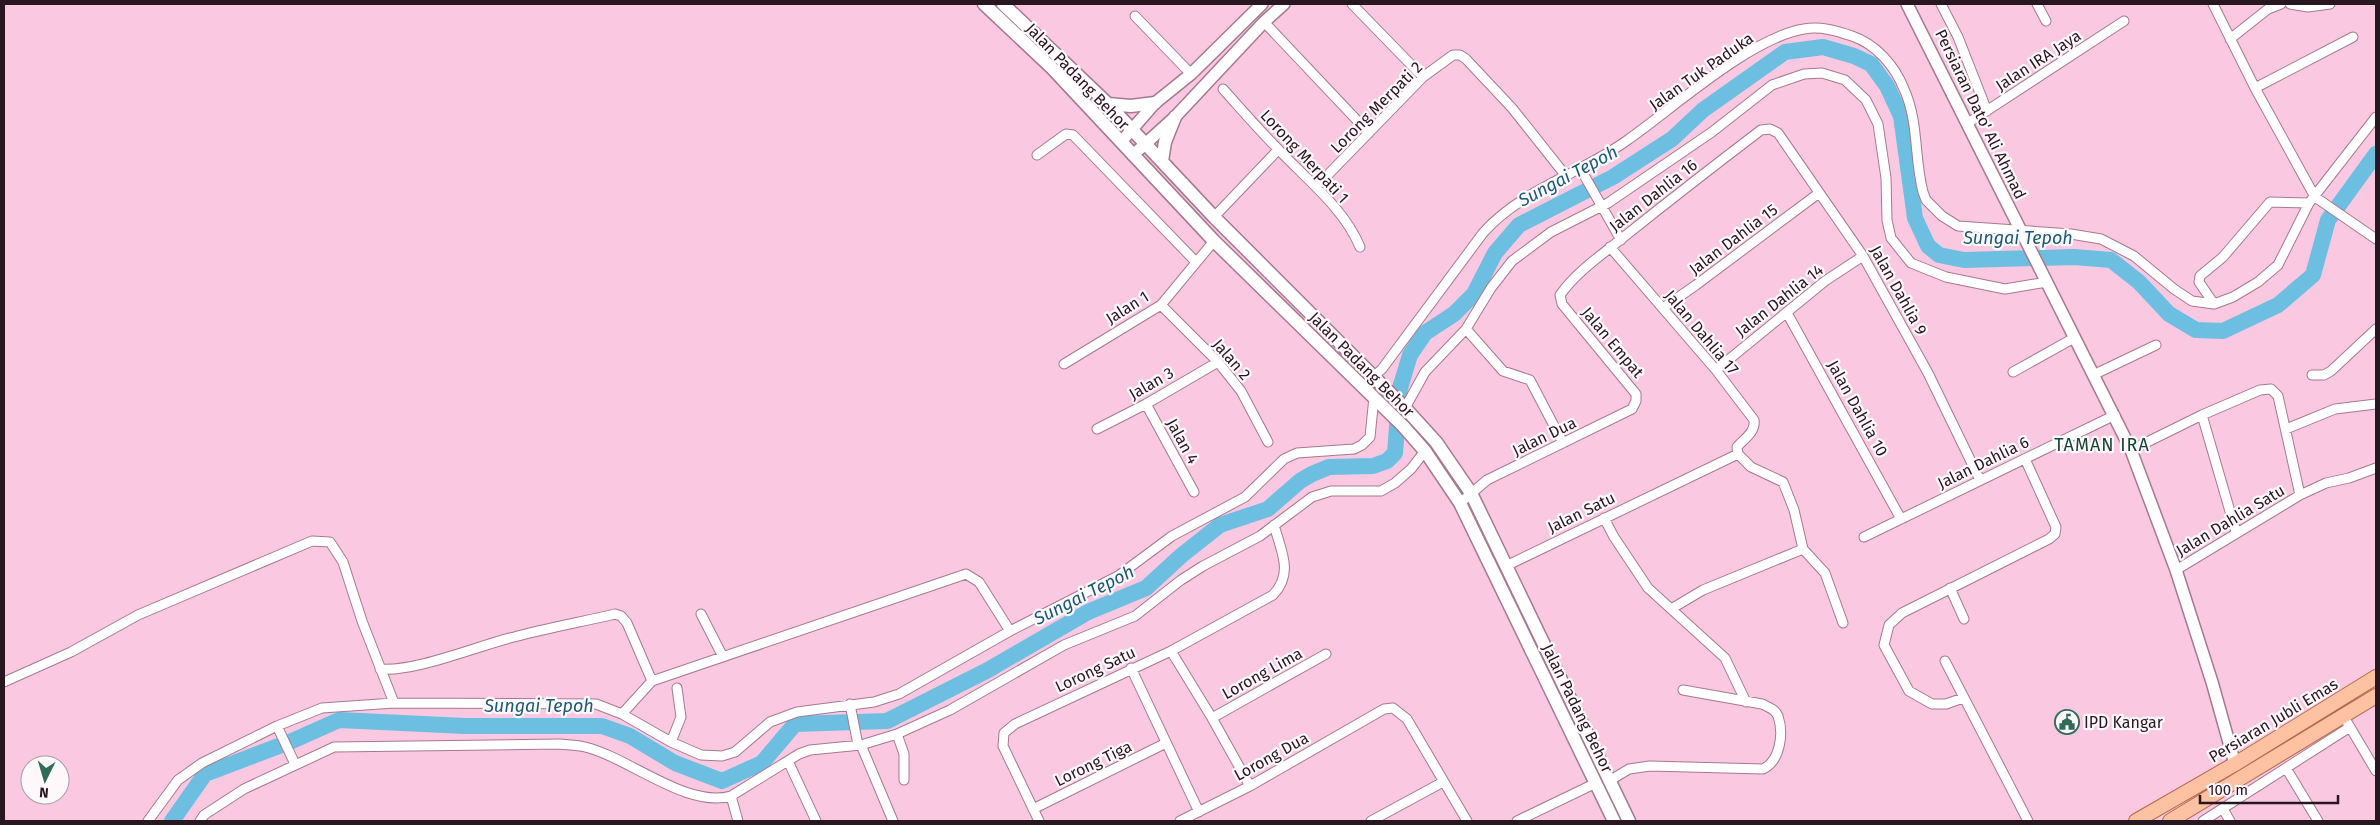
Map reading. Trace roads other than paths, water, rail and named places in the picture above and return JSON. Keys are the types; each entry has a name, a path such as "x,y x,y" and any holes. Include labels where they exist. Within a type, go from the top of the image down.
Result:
{"main road":[{"name":"Jalan Padang Behor","path":"984,4 1052,68 1214,241 1377,400 1425,451 1460,503 1614,821"},
{"name":"Jalan Padang Behor","path":"1003,4 1108,104 1214,217 1405,408 1436,442 1471,493 1629,821"},
{"path":"1108,104 1131,106 1155,104"},
{"path":"1162,161 1165,142 1175,117"},
{"name":"Persiaran Jubli Emas","path":"2136,821 2235,764 2376,678"},
{"name":"Persiaran Jubli Emas","path":"2170,821 2346,721 2376,696"}],"street":[{"path":"1121,142 1155,104 1191,74 1262,4"},
{"path":"1133,155 1145,142 1175,117 1264,22 1284,4"},
{"path":"1352,4 1423,77"},
{"name":"Persiaran Dato' Ali Ahmad","path":"1907,4 2132,450 2176,570 2212,682 2235,764"},
{"path":"1941,4 1958,37 1987,111"},
{"path":"2037,4 2046,21"},
{"path":"2213,4 2255,88 2316,201"},
{"path":"2230,39 2268,9 2281,4"},
{"path":"2290,4 2308,7 2330,4"},
{"path":"1135,16 1191,74"},
{"name":"Jalan IRA Jaya","path":"1968,123 2124,21"},
{"path":"1264,22 1369,133"},
{"name":"Jalan Tuk Paduka","path":"1376,380 1382,369 1491,224 1526,199 1566,176 1582,172 1755,49 1804,29 1823,28 1861,40 1883,57 1898,74 1913,116 1923,192 1934,208 1958,226 1996,227 2023,235 2070,234 2101,239 2134,256 2174,289 2192,301 2214,304"},
{"path":"2255,88 2353,37"},
{"name":"Lorong Merpati 2","path":"1316,187 1423,77 1453,55 1460,55 1512,108 1566,176"},
{"path":"1405,408 1425,372 1466,329 1491,288 1512,261 1551,232 1602,207 1712,132 1772,85 1804,74 1822,73 1844,80 1866,100 1878,124 1886,178 1888,227 1896,247 1911,263 1946,277 2005,289 2047,282"},
{"name":"Lorong Merpati 1","path":"1222,89 1278,150 1316,187 1353,231 1360,247"},
{"path":"2376,116 2338,164 2316,201 2278,264 2250,287 2234,297 2214,304 2199,282 2200,276 2223,257 2270,202 2316,201 2340,214 2376,239"},
{"name":"Jalan Dahlia 9","path":"1770,129 1778,133 1863,256 1928,373 1980,480"},
{"name":"Jalan Dahlia 16","path":"1560,295 1566,286 1610,247 1761,130 1770,129"},
{"path":"1037,155 1066,134 1073,135 1196,262"},
{"path":"1214,217 1278,150"},
{"path":"1582,172 1621,240"},
{"name":"Jalan Dahlia 15","path":"1663,308 1819,193"},
{"name":"Jalan 1","path":"1064,364 1161,305 1214,241"},
{"name":"Jalan Dahlia 17","path":"1610,247 1716,370 1754,420 1755,426 1738,447 1738,454"},
{"name":"Jalan Dahlia 14","path":"1716,370 1825,282 1863,256"},
{"name":"Jalan Empat","path":"1560,295 1562,304 1636,394 1636,401 1632,410"},
{"name":"Jalan 2","path":"1161,305 1218,362 1241,391 1268,442"},
{"name":"Jalan Dahlia 10","path":"1787,313 1901,519"},
{"path":"1466,329 1503,370 1530,380 1562,443"},
{"path":"2312,375 2324,375 2331,371 2376,329"},
{"path":"2013,372 2074,338"},
{"path":"2093,375 2156,345"},
{"name":"Jalan 3","path":"1098,429 1146,404 1218,362"},
{"path":"2132,450 2202,415 2260,390 2271,389 2278,396 2300,495"},
{"path":"148,821 178,780 202,763 277,726 322,708 394,703 596,704 622,714 671,742 701,756 722,756 735,752 763,727 779,718 813,708 850,708 892,697 1010,631 1118,576 1172,536 1245,497 1284,459 1297,453 1354,449 1362,445 1370,438 1377,400"},
{"name":"Jalan 4","path":"1146,404 1194,492"},
{"path":"2286,429 2335,409 2376,404"},
{"name":"Jalan Dua","path":"1460,503 1487,480 1632,410"},
{"name":"Jalan Dahlia 6","path":"1864,537 2115,415"},
{"path":"2202,415 2236,532"},
{"path":"200,821 204,815 244,789 293,761 334,747 558,744 585,746 654,778 706,798 721,799 731,796 788,760 810,750 858,743 897,734 958,706 1064,645 1135,616 1180,580 1260,536 1312,497 1331,491 1381,491 1395,484 1411,469 1425,451"},
{"path":"1738,454 1751,467 1783,482 1794,510 1803,550 1825,574 1842,623"},
{"name":"Jalan Satu","path":"1506,566 1669,485 1738,454"},
{"path":"1963,698 1946,704 1932,704 1909,691 1884,645 1886,636 1889,625 1895,617 2049,539 2055,534 2056,527 2025,459"},
{"name":"Jalan Dahlia Satu","path":"2176,570 2300,495 2326,484 2376,468"},
{"path":"1604,518 1648,588 1725,658 1746,702"},
{"name":"Lorong Satu","path":"1040,821 1003,746 1004,733 1015,724 1170,650 1273,595 1283,585 1286,570 1274,525"},
{"path":"4,682 72,652 138,615 312,540 319,540 330,542 343,562 380,669 394,703"},
{"path":"1672,609 1703,590 1803,550"},
{"path":"622,714 652,681 966,574 979,582 1010,631"},
{"path":"1950,588 1964,619"},
{"path":"380,669 436,660 514,637 614,614 620,616 627,623 652,681"},
{"path":"701,614 722,656"},
{"path":"1170,650 1212,718 1250,786"},
{"name":"Lorong Lima","path":"1212,718 1326,654"},
{"path":"1944,660 2028,821"},
{"path":"1131,668 1199,812"},
{"path":"671,742 681,718 676,688"},
{"path":"1609,781 1629,769 1650,766 1763,769 1772,764 1778,754 1779,741 1778,716 1773,709 1762,704 1683,690"},
{"path":"850,708 858,743 893,821"},
{"name":"Lorong Dua","path":"1180,821 1250,786 1384,709 1393,708 1399,710 1407,719 1442,782"},
{"path":"2203,821 2286,768 2346,721 2376,771"},
{"path":"277,726 293,761"},
{"path":"897,734 904,754 904,780"},
{"name":"Lorong Tiga","path":"1033,809 1166,743"},
{"path":"788,760 816,821"},
{"path":"2286,768 2318,821"},
{"path":"1371,821 1442,782 1467,821"},
{"path":"1517,821 1596,783"},
{"path":"731,796 738,821"},
{"path":"2223,809 2230,821"}],"waterway":[{"name":"Sungai Tepoh","path":"172,821 205,774 292,741 339,720 465,726 602,726 630,736 675,763 722,781 762,763 795,724 887,721 988,670 1088,612 1146,588 1182,555 1220,525 1268,509 1300,481 1312,474 1329,467 1373,466 1387,461 1395,453 1400,388 1410,355 1425,333 1454,314 1474,294 1495,253 1519,225 1613,177 1672,139 1703,110 1785,52 1823,47 1854,56 1871,64 1887,86 1901,116 1915,218 1928,246 1939,255 1964,260 2074,257 2111,260 2139,282 2169,314 2196,330 2223,331 2278,305 2313,275 2328,220 2376,154"}],"place":[{"name":"IPD Kangar","path":"2067,722"}],"district":[{"name":"TAMAN IRA","path":"2102,445"}]}
